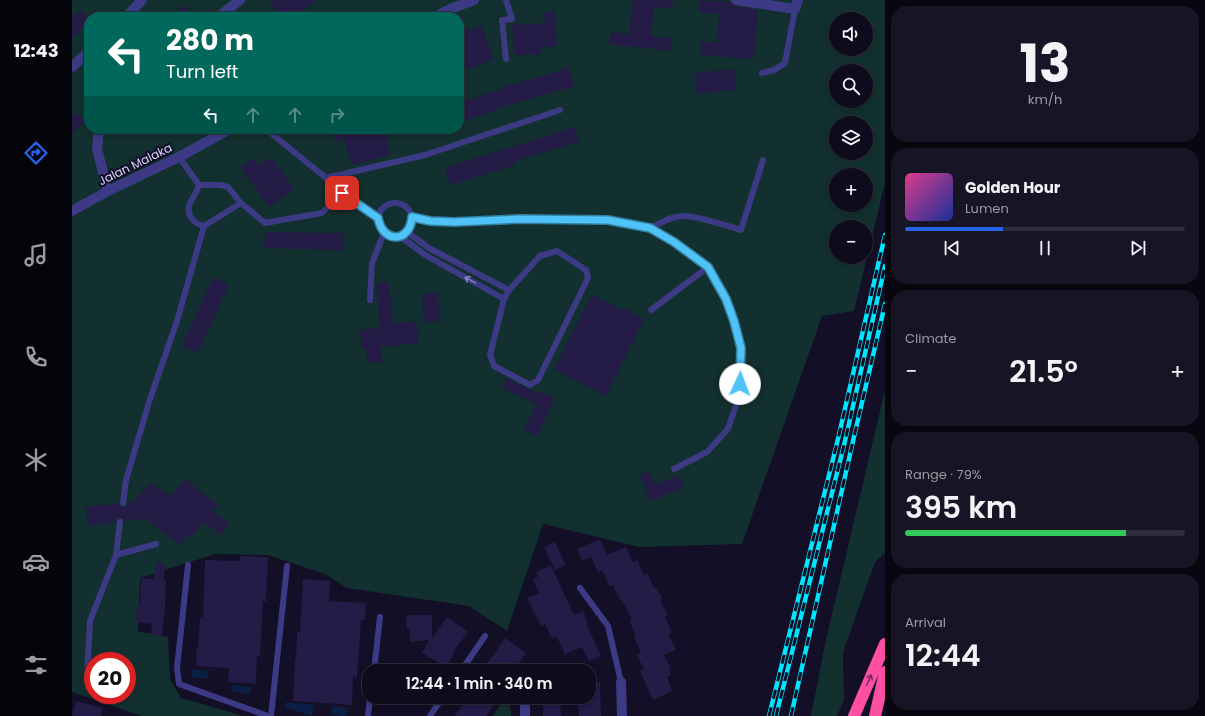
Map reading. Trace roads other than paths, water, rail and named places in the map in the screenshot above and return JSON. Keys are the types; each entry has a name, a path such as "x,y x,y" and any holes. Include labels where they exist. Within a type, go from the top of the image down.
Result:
{"highway":[{"path":"854,716 885,644"},
{"path":"875,716 885,672"}],"street":[{"path":"131,12 142,0"},
{"path":"224,12 240,0"},
{"path":"444,12 474,0"},
{"path":"736,0 796,4"},
{"path":"72,67 84,56"},
{"path":"98,134 97,149 108,191"},
{"name":"Jalan Malaka","path":"72,211 108,191 179,157 221,134"},
{"path":"620,682 622,716"},
{"path":"524,704 524,716"}],"lane":[{"path":"506,0 512,19 502,20 506,59"},
{"path":"762,73 774,70 785,63 796,4"},
{"path":"326,178 425,155 560,110"},
{"path":"272,134 342,193 378,218"},
{"path":"179,157 199,186"},
{"path":"650,228 670,218 684,215 741,230 763,160"},
{"path":"199,186 221,185 228,187 241,203 265,222 322,213 342,193"},
{"path":"199,186 190,206 190,216 196,224 204,226"},
{"path":"395,202 403,204 409,210 412,217 412,226 407,232 400,236 392,237 384,233 378,218 384,207 395,202"},
{"path":"123,503 126,480 150,399 177,321 204,226 241,203"},
{"path":"412,217 430,221 454,222 519,219 608,220 650,228 674,242 708,267 726,299 736,327 741,348 739,396 728,429 707,452 674,468"},
{"path":"407,232 429,248 509,290"},
{"path":"370,300 372,263 384,233"},
{"path":"400,236 425,255 504,299"},
{"path":"557,251 586,270 588,278 538,380 530,385 494,366 490,355 504,299 509,290 540,256 557,251"},
{"path":"651,310 708,267"},
{"path":"88,652 90,621 116,555 120,522"},
{"path":"116,555 156,544"},
{"path":"188,565 177,668 179,684 268,716"},
{"path":"271,716 287,566"},
{"path":"580,588 608,626 620,682"},
{"path":"375,664 380,617"},
{"path":"466,664 485,636"},
{"path":"368,716 369,704"},
{"path":"430,716 439,704"}],"water":[{"path":"192,669 209,671 208,679 191,677"},
{"path":"232,685 251,687 250,694 231,691"},
{"path":"286,702 314,705 312,716 286,708"},
{"path":"332,706 348,708 347,716 331,715"}],"railway":[{"path":"769,716 838,439 885,235"},
{"path":"776,716 845,441 885,266"},
{"path":"791,716 885,304"}]}
